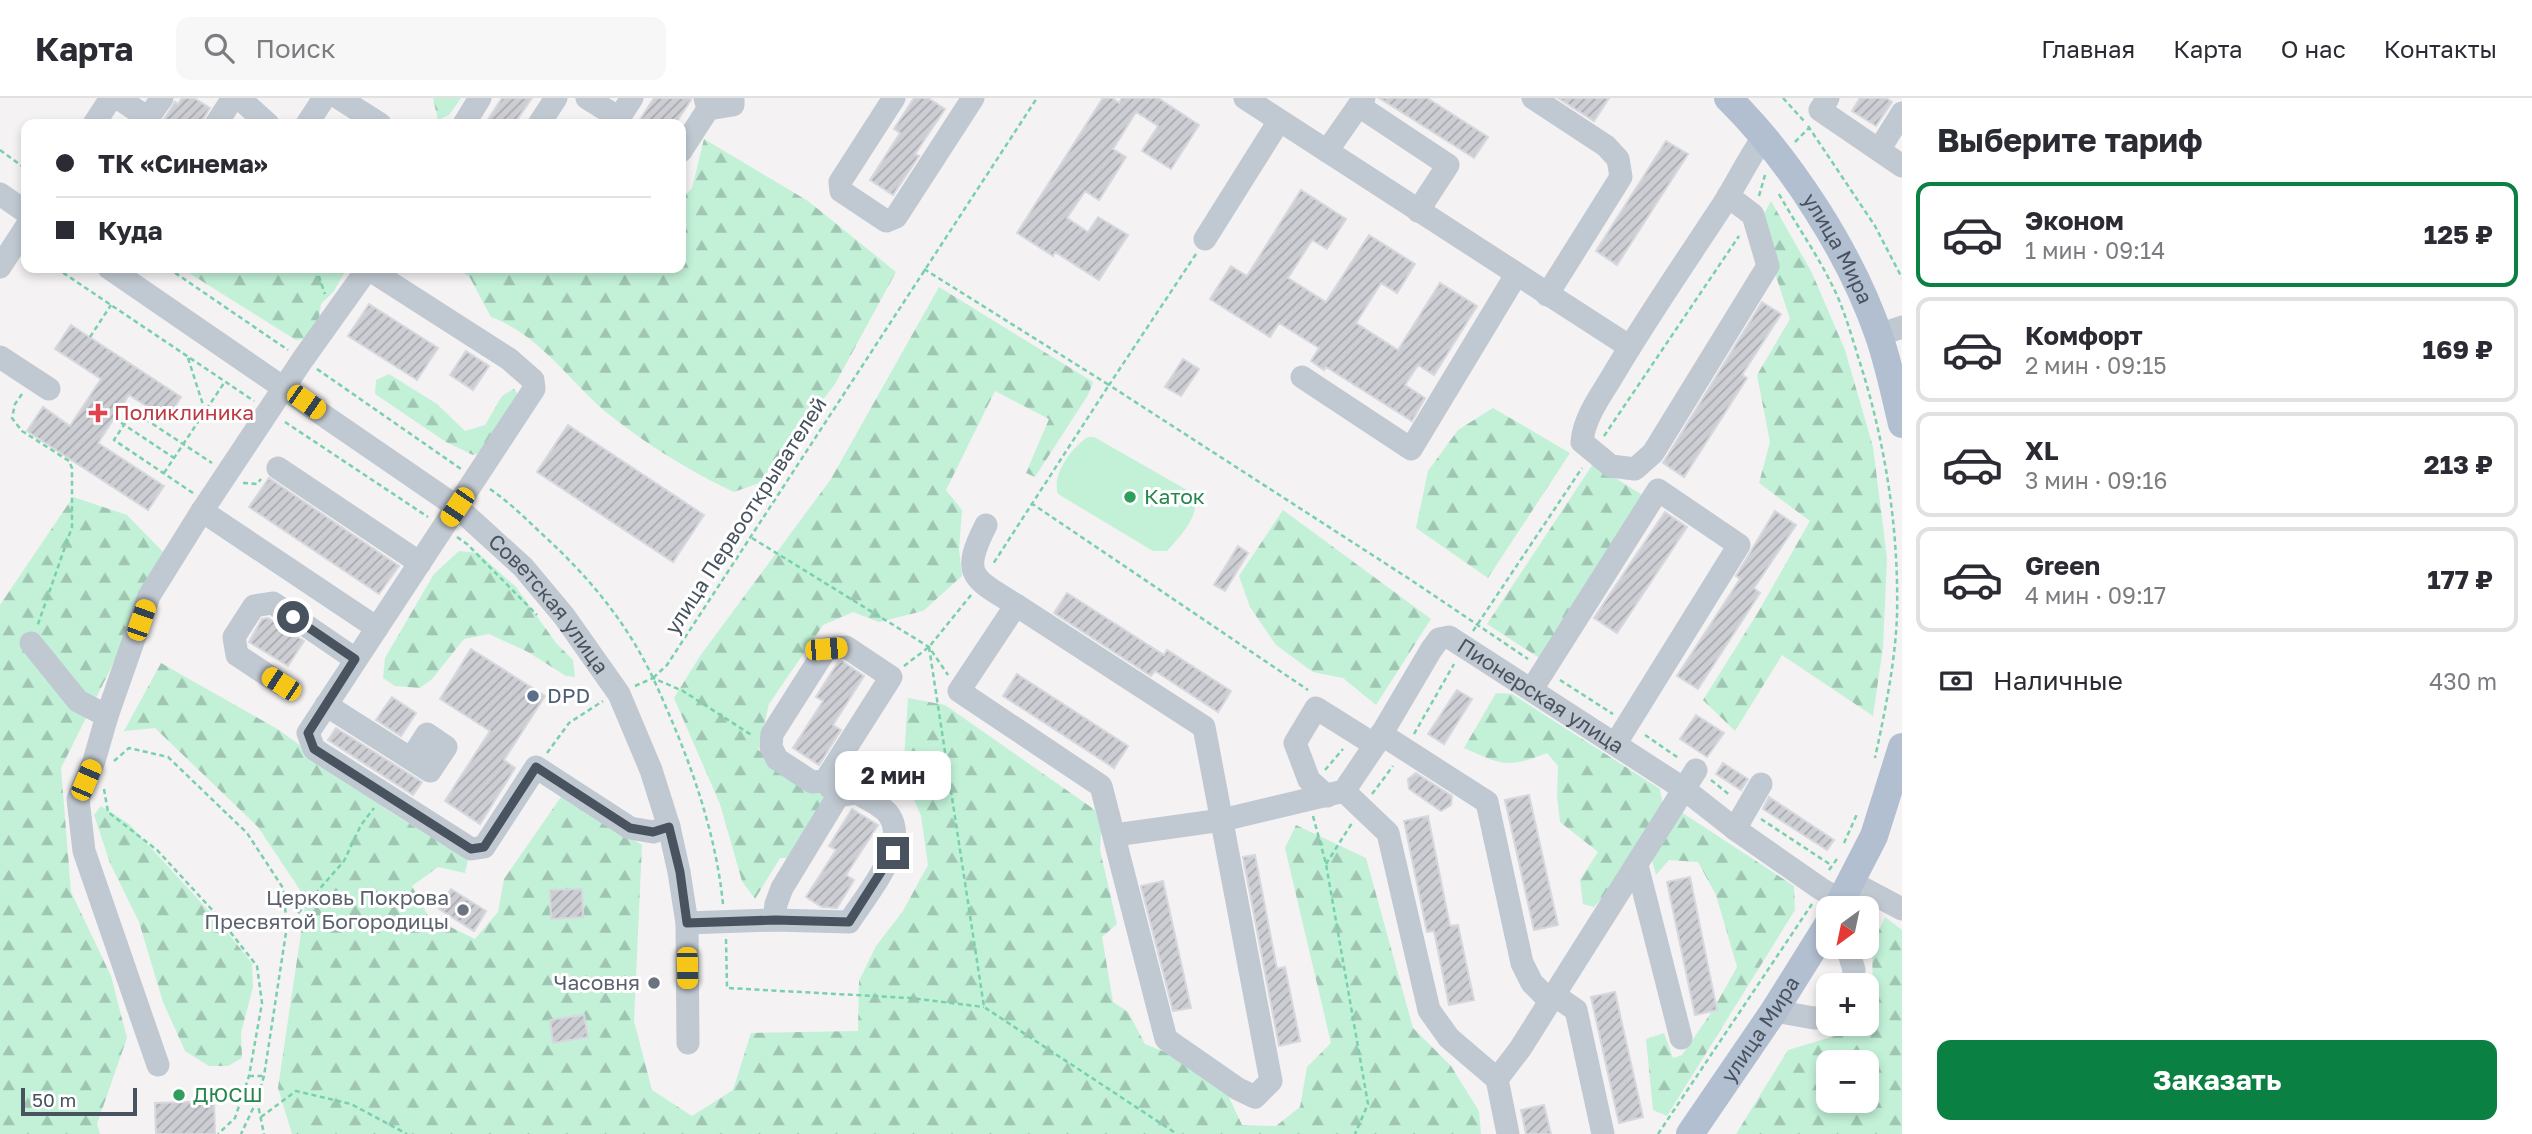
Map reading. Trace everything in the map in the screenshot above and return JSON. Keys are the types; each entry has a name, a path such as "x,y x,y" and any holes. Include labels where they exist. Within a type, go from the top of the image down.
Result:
{"main road":[{"name":"улица Мира","path":"1728,98 1771,148 1834,238 1853,275 1890,331 1902,424"},
{"name":"улица Мира","path":"1689,1134 1774,1011 1835,889 1874,836 1902,747"}],"street":[{"path":"97,119 111,98"},
{"path":"118,98 144,119"},
{"path":"147,119 162,98"},
{"path":"219,119 233,98"},
{"path":"239,98 262,119"},
{"path":"310,119 324,98"},
{"path":"339,98 372,119"},
{"path":"467,119 480,98"},
{"path":"542,119 556,98"},
{"path":"587,98 614,119"},
{"path":"618,119 632,98"},
{"path":"686,142 707,103 733,105 733,98"},
{"path":"894,98 840,181 841,191 886,221 896,217 964,101"},
{"path":"1245,98 1630,347"},
{"path":"1533,98 1606,146 1618,159 1621,177 1548,295"},
{"path":"1326,151 1362,102 1448,165 1418,211"},
{"path":"1819,112 1902,166"},
{"path":"1878,150 1902,113"},
{"path":"1205,239 1279,121"},
{"path":"1728,196 1753,215 1768,266 1653,453 1635,469 1611,466 1582,442 1588,416 1728,196 1750,156 1771,148"},
{"path":"0,194 21,209"},
{"path":"0,267 21,235"},
{"name":"Советская улица","path":"115,273 457,507 523,567 564,617 619,694 651,770 669,827 680,872 687,923 688,1043"},
{"path":"159,1065 84,851 78,799 94,761 149,596 303,359 364,273"},
{"path":"376,273 509,359 533,380 534,389 308,733 314,749 471,849 484,847 536,767 630,828 653,832 669,827"},
{"path":"1302,377 1410,449 1516,275"},
{"path":"0,357 41,384"},
{"path":"278,468 420,563"},
{"path":"1538,679 1658,490 1739,545 1616,744"},
{"path":"205,507 377,628"},
{"path":"986,525 972,557 974,575 981,583 1016,605 1204,727 1271,1081 1255,1097 1238,1089 1166,1039 1101,786 959,691 1016,605"},
{"path":"281,684 237,655 234,638 254,606 273,603 355,659"},
{"name":"Пионерская улица","path":"1322,792 1378,740 1439,639 1470,635 1538,679 1616,744 1690,779 1735,829 1835,889 1902,909"},
{"path":"31,643 78,701 107,716"},
{"path":"687,923 775,920 849,922 893,853 896,831 888,813 857,793 831,789 812,782 777,759 771,747 772,734 826,649 846,647 891,677 831,789 782,888 776,904 775,920"},
{"path":"326,705 411,759"},
{"path":"1322,792 1295,743 1316,708 1341,726 1405,750 1487,802 1522,963 1532,983 1552,998 1576,1010 1603,1134"},
{"path":"1497,1079 1520,1049 1690,779"},
{"path":"1735,829 1761,784"},
{"path":"1115,835 1222,820 1322,792 1361,808 1388,833 1429,1010 1449,1038 1497,1079 1508,1134"},
{"path":"1637,865 1681,1038"},
{"path":"1774,1011 1816,1018"}],"path":[{"name":"улица Первооткрывателей","path":"653,677 667,666 752,538 1037,98"},
{"path":"1783,98 1819,112 1902,278"},
{"path":"1771,148 1819,112"},
{"path":"0,150 21,165"},
{"path":"1326,864 1361,808 1405,750 1470,635 1753,215 1766,172 1831,282 1853,339 1873,404 1887,474 1895,546 1897,618 1888,698 1873,765"},
{"path":"891,677 929,647 981,583 1205,239"},
{"path":"924,269 1411,580 1470,635 1538,679 1628,724 1690,779 1747,810 1835,889 1658,1134"},
{"path":"63,273 467,544 540,619"},
{"path":"175,273 505,499 563,553 604,597 640,651 653,677 698,788 720,870 727,988 910,998 984,1007 1177,1134"},
{"path":"318,273 333,316"},
{"path":"90,337 111,305"},
{"path":"187,357 205,411"},
{"path":"164,473 225,382"},
{"path":"31,643 72,527 72,468 69,461 23,431 12,418 15,404 41,384"},
{"path":"205,507 164,473 114,440 134,411 184,444 225,477 257,484 266,471 278,468"},
{"path":"114,418 174,458"},
{"path":"1031,503 1312,692"},
{"path":"752,538 929,647 959,691"},
{"path":"929,647 984,1007"},
{"path":"536,767 569,723 653,677"},
{"path":"653,677 682,691 754,736"},
{"path":"1341,726 1347,742 1329,768 1322,792 1326,864 1368,1104 1355,1134"},
{"path":"111,763 129,748 168,757 247,833 283,888 287,926 264,1076 257,1100 241,1134"},
{"path":"103,784 108,812 157,850 216,914 257,966 261,1003 249,1076 235,1118 218,1134"},
{"path":"287,926 344,861 361,825 385,794"},
{"path":"1843,848 1857,814"},
{"path":"249,1076 264,1076"},
{"path":"261,1117 296,1091 351,1104 407,1134"},
{"path":"257,1100 264,1134"}],"green space":[{"path":"433,98 461,98 449,115 438,119"},
{"path":"704,139 808,201 896,272 835,384 759,483 734,492 671,458 611,416 540,348 509,325 491,317 469,276 463,273 686,273 686,194 692,188"},
{"path":"1771,201 1812,273 1845,350 1873,447 1887,558 1883,647 1873,716 1782,655 1735,731 1703,700 1757,614 1810,521 1759,483 1770,442 1757,375 1790,319 1775,273 1763,216"},
{"path":"189,273 344,273 334,291 321,304 319,319 309,338 296,340"},
{"path":"939,287 1093,382 1088,395 1035,477 1026,473 1049,419 995,391 946,490 962,510 959,549 962,576 923,611 879,622 853,612 823,625 769,704 758,750 827,796 789,858 780,858 755,899 742,881 720,804 674,698 700,656 831,479"},
{"path":"389,374 437,404 465,431 485,425 502,396 514,389 519,396 485,452 473,455 446,442 375,394 376,380"},
{"path":"1493,408 1570,453 1488,578 1416,528 1428,471 1458,430"},
{"name":"Каток","path":"1088,437 1094,437 1194,494 1196,502 1192,517 1183,533 1167,551 1153,551 1058,494 1057,478 1064,462"},
{"path":"1593,464 1647,498 1544,661 1487,624"},
{"path":"73,497 127,515 167,556 61,768 71,892 111,976 127,1038 97,1124 100,1134 0,1134 0,605"},
{"path":"1283,510 1431,619 1376,705 1343,678 1313,672 1276,645 1250,607 1239,576"},
{"path":"459,551 478,553 516,587 556,643 573,660 575,677 566,676 528,652 489,634 464,639 432,679 420,688 395,686 383,678 385,658 434,574"},
{"path":"161,663 279,730 386,809 468,860 465,873 438,867 412,886 428,916 475,939 498,912 504,879 563,794 642,845 634,1021 652,1090 692,1116 733,1090 751,1033 858,1031 859,981 876,946 903,911 928,865 921,816 903,774 908,698 945,705 1095,810 1101,831 1100,850 1117,924 1102,937 1113,1002 1128,1012 1145,1044 1180,1058 1228,1095 1242,1125 1276,1126 1300,1107 1307,1067 1331,1043 1285,848 1296,825 1366,858 1413,1028 1451,1066 1479,1111 1481,1134 292,1134 278,1088 306,899 258,827 155,728 124,731"},
{"path":"1496,693 1512,694 1660,789 1663,805 1604,896 1594,907 1583,904 1580,880 1598,852 1560,822 1558,766 1547,753 1505,763 1464,748"},
{"path":"101,806 129,824 218,921 252,963 253,987 241,1033 242,1058 228,1066 209,1066 185,1051 163,1002 139,922 110,863 94,815"},
{"path":"1678,810 1794,886 1795,910 1667,1116 1653,1110 1646,1039 1664,1033 1673,1058 1682,1055 1713,1010 1737,967 1716,895 1698,862 1669,860 1656,875 1649,850"},
{"path":"1885,917 1902,930 1902,1134 1736,1134 1788,1050 1835,1036 1879,1036 1879,973 1872,973 1872,959 1880,959 1880,928"}],"building":[{"path":"182,98 194,98 210,108 203,119 164,119 175,102 178,104"},
{"path":"502,98 532,98 517,119 488,119"},
{"path":"654,98 691,98 678,119 640,119"},
{"path":"914,98 928,98 945,109 915,154 919,156 893,195 870,180 900,133 894,129"},
{"path":"1103,98 1112,98 1119,103 1122,98 1158,98 1199,125 1171,169 1142,151 1158,126 1136,112 1113,149 1126,157 1099,200 1085,191 1067,218 1088,232 1098,217 1128,235 1099,280 1055,252 1053,256 1017,233"},
{"path":"1379,98 1427,98 1488,137 1474,158"},
{"path":"1558,98 1609,98 1594,121"},
{"path":"1860,98 1886,98 1892,102 1876,126 1852,111"},
{"path":"1666,141 1688,154 1617,265 1596,251"},
{"path":"1301,190 1346,219 1327,249 1312,240 1288,278 1326,302 1369,235 1415,264 1397,293 1381,283 1356,323 1398,350 1440,283 1477,306 1434,375 1418,365 1405,385 1425,398 1412,421 1326,367 1324,370 1311,361 1319,348 1279,323 1270,337 1210,299 1231,266 1247,276"},
{"path":"1762,302 1781,314 1742,375 1747,378 1684,477 1663,463"},
{"path":"369,304 438,348 417,380 348,336"},
{"name":"Поликлиника","path":"71,325 181,397 167,419 129,395 98,443 164,486 148,510 27,431 43,407 70,426 101,379 55,349"},
{"path":"466,351 489,366 473,390 450,375"},
{"path":"1183,359 1199,369 1181,396 1165,387"},
{"path":"568,425 704,515 673,562 537,472"},
{"path":"269,478 399,566 379,594 249,507"},
{"path":"1775,511 1796,525 1754,588 1760,593 1698,689 1677,676 1740,579 1736,576"},
{"path":"1665,512 1687,527 1617,633 1594,618"},
{"path":"1238,546 1248,553 1225,591 1214,585"},
{"path":"1067,593 1164,655 1167,650 1231,691 1218,712 1155,671 1151,676 1054,613"},
{"path":"268,618 304,641 288,666 249,642 262,619"},
{"path":"471,649 545,696 504,760 515,768 480,824 445,801 490,731 440,699"},
{"path":"842,661 864,676 833,725 841,730 819,765 793,748 823,701 816,697 838,662"},
{"path":"1017,674 1128,746 1114,768 1003,696"},
{"path":"1457,690 1472,699 1444,744 1428,734"},
{"path":"392,697 416,713 401,736 376,720"},
{"path":"1696,715 1724,733 1707,757 1680,739"},
{"path":"336,728 422,782 413,795 328,740"},
{"path":"1723,763 1748,779 1741,790 1716,774"},
{"path":"1416,773 1452,796 1451,805 1441,811 1409,789 1408,779"},
{"path":"1529,795 1558,925 1534,930 1505,800"},
{"path":"1769,797 1834,840 1827,850 1763,809"},
{"path":"852,809 878,825 846,875 854,880 837,908 822,907 806,897 836,850 829,846"},
{"path":"1428,816 1450,926 1458,925 1474,1000 1449,1005 1434,931 1427,932 1404,821"},
{"path":"1255,855 1277,969 1285,967 1300,1041 1279,1046 1243,857"},
{"path":"1690,877 1717,1010 1695,1015 1667,882"},
{"path":"1163,881 1191,1008 1173,1011 1141,886"},
{"name":"Церковь Покрова Пресвятой Богородицы","path":"451,889 486,911 474,931 439,909"},
{"path":"582,889 583,917 551,919 550,890"},
{"path":"1615,992 1643,1117 1619,1123 1591,997"},
{"path":"584,1015 588,1037 553,1043 550,1020"},
{"path":"214,1101 215,1134 156,1134 155,1103"},
{"path":"1544,1105 1551,1134 1526,1134 1521,1110"}],"place":[{"name":"Поликлиника","path":"98,413"},
{"name":"Каток","path":"1130,497"},
{"name":"DPD","path":"533,696"},
{"name":"Церковь Покрова Пресвятой Богородицы","path":"463,910"},
{"name":"Часовня","path":"654,983"},
{"name":"ДЮСШ","path":"179,1095"}],"route":[{"path":"293,617 355,659 308,733 314,749 471,849 484,847 536,767 630,828 653,832 669,827 680,872 687,923 775,920 849,922 893,853"}]}
